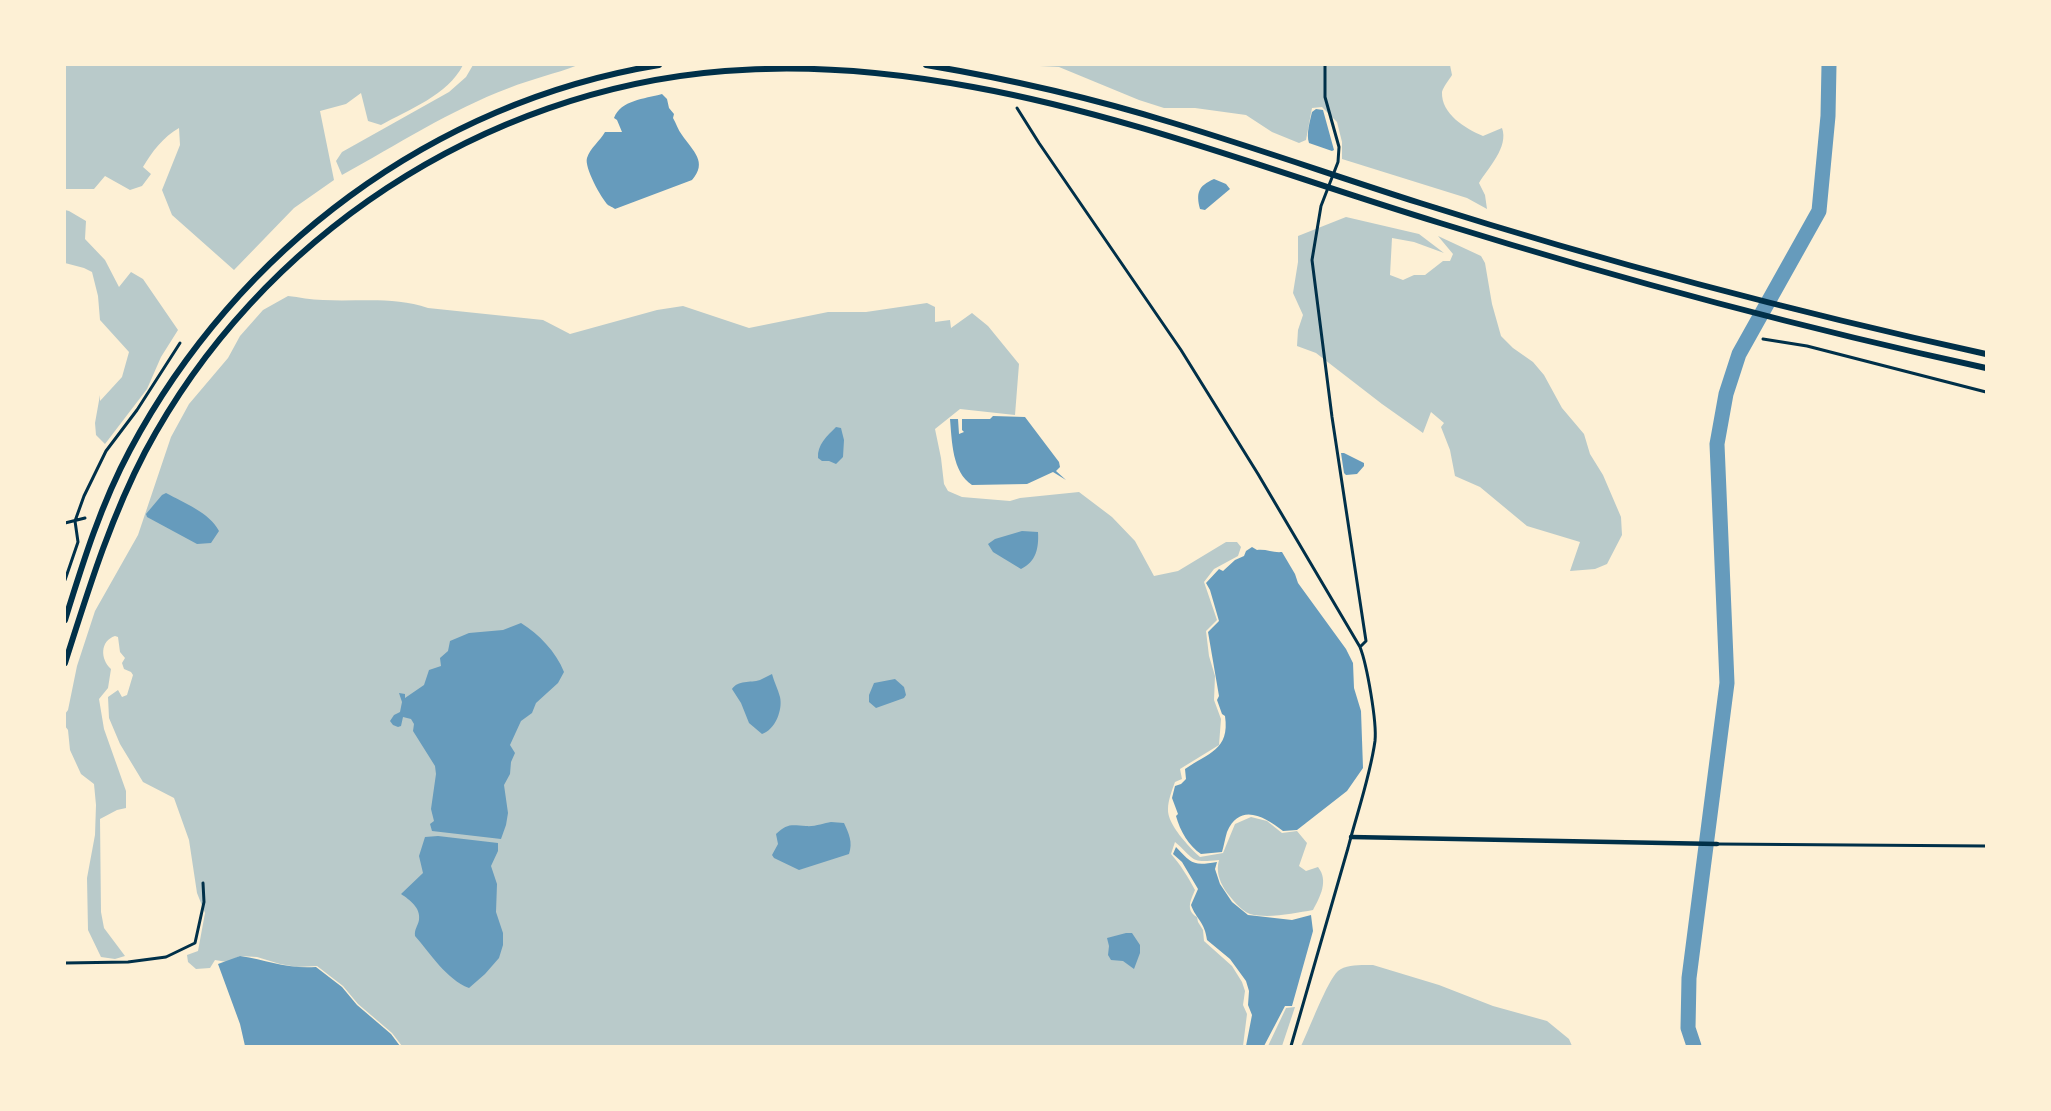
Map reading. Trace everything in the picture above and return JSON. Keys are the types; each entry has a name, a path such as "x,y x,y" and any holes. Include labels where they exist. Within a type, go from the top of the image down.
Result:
{"highway":[{"path":"65,620 84,560 111,490 151,413 200,341 228,306 291,242 357,189 422,149 468,124 551,92 596,79 659,65"},
{"path":"926,65 1042,87 1116,106 1173,122 1586,254 1790,308 1986,354"},
{"path":"65,663 100,556 144,453 165,416 206,356 267,286 299,255 338,222 402,177 436,158 474,138 556,105 642,83 723,71 808,68 870,73 973,87 1100,116 1520,248 1748,312 1986,368"}],"street":[{"path":"1325,65 1326,97 1339,147 1338,162 1321,206 1312,260 1332,417 1366,641 1360,647"},
{"path":"1017,108 1038,143 1181,350 1258,474 1360,647 1364,657 1370,688 1375,739 1351,837 1291,1046"},
{"path":"1763,339 1807,346 1986,392"},
{"path":"65,580 78,542 76,522 84,496 106,451 137,410 180,343"},
{"path":"65,523 76,522 85,518"},
{"path":"1351,837 1696,844 1986,846"},
{"path":"65,963 128,962 166,958 195,943 204,902 203,883"}],"shaded area":[{"path":"65,65 463,65 448,85 438,93 381,125 368,121 361,93 346,104 320,111 334,180 294,208 234,270 172,215 162,190 180,145 179,128 163,140 146,162 143,167 151,174 142,186 130,190 105,176 94,189 65,189"},
{"path":"473,65 578,65 487,97 424,128 342,175 336,161 342,152 449,92 466,77"},
{"path":"1020,65 1450,65 1452,75 1442,92 1443,100 1450,114 1462,125 1483,136 1502,128 1503,142 1497,157 1479,183 1485,195 1487,209 1467,198 1342,159 1342,142 1337,122 1322,107 1312,108 1306,140 1299,143 1272,132 1246,115 1195,108 1164,108 1139,100 1059,67"},
{"path":"65,210 86,221 85,239 105,260 119,287 131,272 143,279 178,330 161,357 147,389 105,444 96,435 95,423 100,395 100,401 122,377 129,352 100,320 98,296 92,272 65,263"},
{"path":"1346,217 1419,234 1444,253 1414,242 1392,238 1390,275 1403,280 1414,275 1425,275 1443,261 1450,261 1453,254 1438,236 1481,256 1485,263 1492,304 1501,336 1513,348 1533,362 1544,375 1562,408 1584,434 1590,454 1603,475 1621,517 1622,535 1607,564 1595,569 1570,571 1580,542 1527,526 1480,487 1455,476 1450,450 1441,427 1444,423 1431,412 1423,433 1316,353 1297,346 1298,330 1303,315 1293,293 1298,262 1298,236"},
{"path":"288,296 319,300 402,302 428,308 543,320 570,334 657,310 683,306 749,328 828,312 866,312 927,303 935,307 935,322 950,320 951,328 972,313 988,326 1019,364 1015,415 960,409 935,429 944,484 948,491 962,497 1010,501 1020,498 1079,492 1112,517 1135,541 1154,576 1178,571 1226,542 1237,542 1241,547 1238,556 1214,569 1204,582 1217,620 1206,631 1209,656 1215,676 1214,700 1221,719 1219,745 1180,769 1182,779 1175,782 1171,792 1168,809 1169,815 1180,835 1200,857 1223,853 1235,824 1251,817 1267,821 1282,833 1297,831 1307,843 1299,866 1306,871 1318,867 1323,878 1321,894 1313,910 1274,916 1250,914 1239,907 1225,890 1219,875 1219,860 1202,861 1194,859 1175,842 1171,854 1195,890 1190,908 1203,930 1204,941 1232,966 1245,991 1243,1005 1247,1014 1243,1046 402,1046 392,1033 358,1004 343,986 317,966 297,967 257,957 240,956 227,962 215,960 210,968 196,969 188,962 187,955 198,951 205,913 197,893 189,840 174,798 143,782 120,744 109,718 108,697 118,690 122,697 127,695 133,675 124,669 122,663 125,658 120,652 118,637 115,636 110,638 104,646 103,655 111,669 108,688 99,699 104,729 126,791 126,808 117,810 100,819 101,912 104,928 125,956 115,959 101,957 88,930 87,878 95,835 96,805 94,784 81,774 70,750 68,730 65,726 65,714 68,710 77,666 95,611 138,535 171,437 189,404 228,358 240,336 263,310"},
{"path":"1373,965 1439,985 1493,1006 1547,1021 1569,1039 1572,1046 1301,1046 1324,995 1338,971 1350,966"},
{"path":"1295,1007 1282,1046 1268,1046 1286,1008"}],"water":[{"path":"662,94 667,99 669,108 674,114 673,118 679,131 697,157 699,168 697,174 692,180 615,209 608,205 597,189 588,168 588,154 605,132 622,132 617,120 614,118 622,107 634,101"},
{"path":"1316,109 1323,110 1334,150 1332,151 1309,143 1309,123 1312,112"},
{"path":"1214,179 1226,184 1230,189 1205,210 1200,209 1198,194 1201,187"},
{"path":"993,416 1025,417 1059,462 1060,467 1056,471 1066,480 1053,472 1027,484 972,485 965,479 960,472 954,455 950,419 958,419 959,434 964,432 962,430 962,419 990,419"},
{"path":"836,427 841,428 844,440 843,457 836,464 822,461 818,458 818,453 826,437"},
{"path":"1341,453 1364,463 1364,466 1357,474 1346,475 1344,473"},
{"path":"166,493 203,513 215,524 219,531 211,543 197,544 147,517 146,514 162,495"},
{"path":"1022,531 1038,532 1038,538 1036,554 1030,563 1021,569 993,552 988,544 995,539"},
{"path":"1252,547 1257,550 1282,552 1298,583 1346,649 1353,663 1354,688 1361,711 1363,768 1347,791 1297,830 1283,831 1261,817 1246,815 1239,817 1232,823 1227,832 1222,852 1201,854 1193,847 1183,833 1176,816 1178,814 1172,798 1175,786 1181,784 1186,779 1185,769 1216,749 1221,743 1226,727 1225,716 1222,714 1217,700 1219,696 1208,632 1219,621 1210,590 1206,583 1219,569 1223,571 1235,560 1244,556 1246,551"},
{"path":"521,623 546,644 564,672 558,683 536,703 532,713 521,721 510,745 515,753 511,762 510,774 504,785 508,813 501,839 432,831 430,824 434,821 431,809 436,774 435,766 413,731 414,724 411,719 403,717 401,726 398,727 390,721 394,715 400,712 402,702 399,693 405,694 405,698 424,685 429,670 441,666 440,658 448,651 450,641 469,633 503,630"},
{"path":"772,674 780,697 780,708 774,724 767,732 762,734 749,723 741,703 732,689 738,684 760,680"},
{"path":"895,679 904,687 906,695 904,698 876,708 869,702 869,695 874,683"},
{"path":"831,822 844,823 849,834 849,854 799,870 774,858 772,855 778,844 776,834 783,828 790,826 812,826"},
{"path":"438,836 498,843 498,851 491,866 497,884 496,912 503,933 503,945 499,958 469,988 453,979 415,936 419,920 417,908 401,894 423,873 419,856 425,837"},
{"path":"1176,847 1194,862 1203,864 1217,862 1215,869 1220,884 1232,902 1248,915 1292,920 1311,915 1313,931 1292,1006 1285,1006 1264,1046 1246,1046 1252,1015 1248,1005 1249,991 1246,981 1230,959 1207,940 1204,929 1191,905 1198,889 1182,862 1173,854"},
{"path":"1132,933 1140,945 1140,953 1134,969 1123,961 1111,960 1108,955 1109,946 1107,938"},
{"path":"240,956 286,965 316,967 342,987 357,1005 391,1034 400,1046 245,1046 240,1024 218,964"}],"waterway":[{"path":"1694,1046 1688,1028 1689,978 1727,683 1717,444 1726,394 1739,354 1819,211 1828,116 1829,65"}]}
